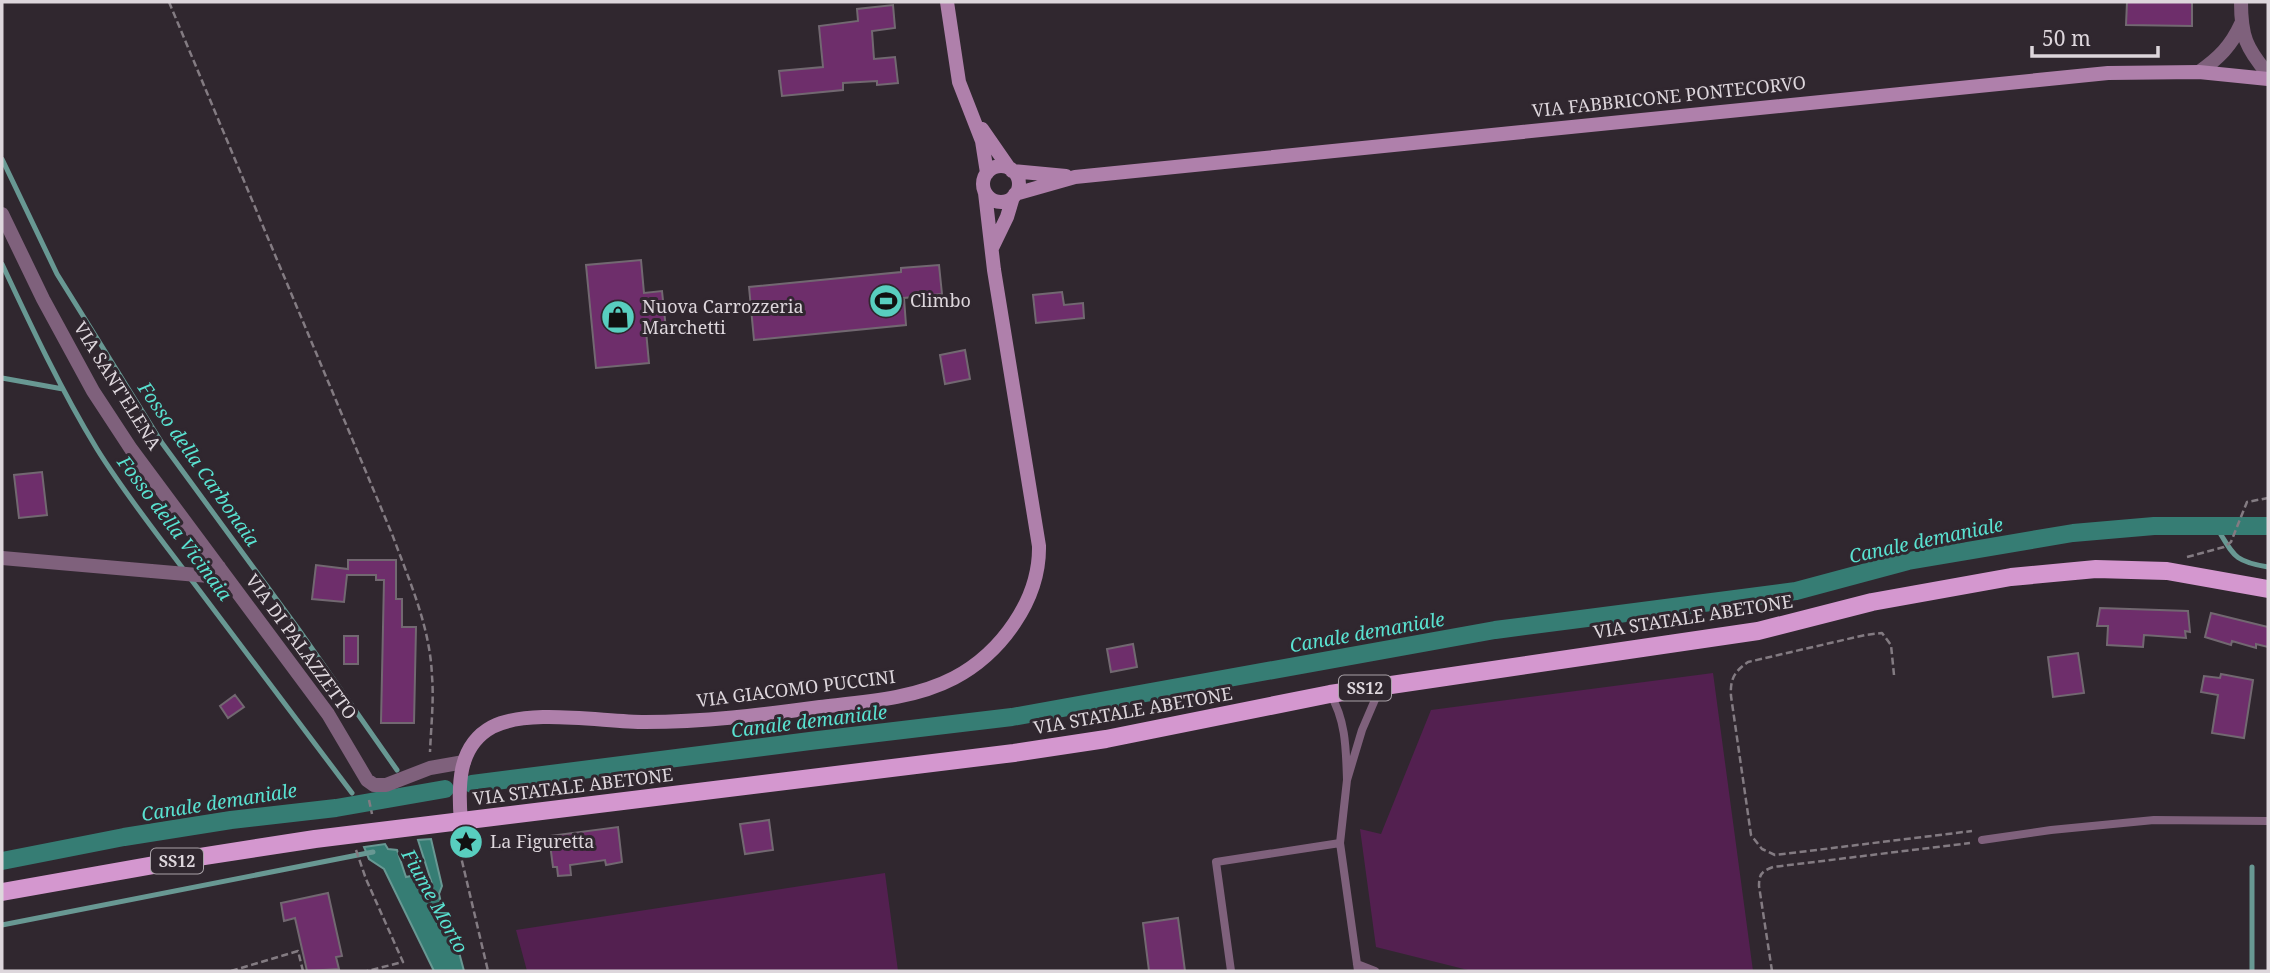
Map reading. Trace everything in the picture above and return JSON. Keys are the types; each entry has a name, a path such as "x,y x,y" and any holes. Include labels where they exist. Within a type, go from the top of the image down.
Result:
{"main road":[{"name":"VIA STATALE ABETONE","path":"2,892 199,856 453,820 1014,754 1106,739 1330,694 1758,631 1872,602 2011,577 2096,569 2177,572 2268,589"}],"street":[{"path":"947,2 959,82 982,141 987,173 983,183 985,193 998,202 1014,196"},
{"path":"2241,2 2241,24 2247,45 2268,76"},
{"path":"2199,72 2224,53 2241,24"},
{"name":"VIA FABBRICONE PONTECORVO","path":"1014,196 1075,177 2094,75 2199,72 2268,76"},
{"path":"971,112 1018,179 1007,217 992,249"},
{"path":"987,173 995,167 1010,169"},
{"name":"VIA FABBRICONE PONTECORVO","path":"1010,169 1075,177"},
{"name":"VIA GIACOMO PUCCINI","path":"462,767 472,745 484,733 510,720 530,717 642,722 700,721 865,702 943,684 989,653 1023,610 1036,576 1039,555 1034,507 985,193"},
{"name":"VIA SANT'ELENA","path":"2,214 43,299 93,391 216,570"},
{"path":"2,558 209,576 216,570"},
{"name":"VIA DI PALAZZETTO","path":"216,570 328,714 364,776"},
{"path":"364,776 374,785 386,785 430,768 462,767 453,820"}],"lane":[{"path":"1347,780 1362,730 1381,686"},
{"path":"1330,694 1339,710 1345,739 1347,780 1340,843 1357,968 1375,971"},
{"path":"1982,840 2154,820 2268,821"},
{"path":"1231,971 1216,862 1340,843"}],"path":[{"path":"169,2 392,534 413,591 425,628 432,675 430,768"},
{"path":"2177,572 2186,557 2224,547 2233,538 2247,502 2268,498"},
{"path":"1894,675 1891,645 1882,633 1748,662 1736,671 1731,683 1731,696 1751,835 1762,849 1775,855 1971,830 1982,840"},
{"path":"364,776 376,832"},
{"path":"453,820 488,971"},
{"path":"353,835 366,879 402,962 367,971"},
{"path":"1772,971 1759,886 1759,877 1763,871 1773,867 1982,840"},
{"path":"231,971 298,951 303,971"}],"shaded area":[{"path":"1713,673 1753,971 1472,971 1376,947 1360,829 1381,834 1431,710"},
{"path":"885,873 898,971 527,971 516,930"}],"water":[{"path":"2245,518 2268,518 2268,534 2240,533"},
{"name":"Fiume Morto","path":"431,839 442,886 439,894 443,911 448,911 464,971 434,971 384,869 369,859 364,847 385,844 388,849 397,850 406,877 416,875 423,890 433,887 418,840"}],"building":[{"path":"2127,2 2192,2 2192,26 2126,25"},
{"path":"893,5 895,28 872,31 874,59 895,57 898,83 843,83 843,90 782,96 779,71 823,67 819,26 858,21 857,9"},
{"path":"641,260 644,293 662,291 666,329 646,331 649,363 596,368 586,265"},
{"path":"939,265 942,294 904,298 906,325 754,340 749,287 901,272 901,268"},
{"path":"1062,292 1064,305 1083,303 1084,318 1036,323 1033,295"},
{"path":"965,350 970,379 945,384 940,355"},
{"path":"42,472 47,515 19,518 14,475"},
{"path":"348,560 396,560 396,599 402,599 402,627 416,627 414,723 381,723 384,580 376,580 376,575 347,575 344,602 312,599 316,565 348,569"},
{"path":"2100,608 2188,611 2190,632 2185,631 2186,638 2144,635 2143,647 2107,645 2108,626 2097,626"},
{"path":"2211,613 2268,627 2268,647 2256,644 2256,648 2232,641 2231,645 2205,637"},
{"path":"344,636 358,636 358,664 344,664"},
{"path":"1133,644 1137,667 1111,672 1107,649"},
{"path":"2078,653 2084,693 2053,697 2048,657"},
{"path":"2221,674 2253,680 2244,738 2212,733 2218,695 2201,692 2204,676 2220,678"},
{"path":"235,695 244,707 228,718 220,706"},
{"path":"769,820 773,850 745,854 740,824"},
{"path":"618,827 622,862 606,865 605,860 570,865 571,875 558,876 557,867 553,867 549,836"},
{"path":"328,893 342,956 336,957 339,969 307,971 295,918 284,921 281,903"},
{"path":"1178,918 1185,971 1149,971 1143,923"}],"waterway":[{"name":"Fosso della Carbonaia","path":"2,159 57,274 162,443 299,630 397,770"},
{"name":"Fosso della Vicinaia","path":"2,264 59,381 97,449 184,570"},
{"path":"2,378 63,389"},
{"path":"2215,525 2240,559 2268,567"},
{"name":"Canale demaniale","path":"472,784 1012,717 1495,630 1796,591 1908,561 2073,533 2154,526 2268,526"},
{"name":"Fosso della Vicinaia","path":"190,578 352,793"},
{"name":"Canale demaniale","path":"2,861 124,837 231,820 336,808 445,789"},
{"path":"2,925 373,852"},
{"path":"2252,867 2252,971"}],"place":[{"name":"Climbo","path":"886,301"},
{"name":"Nuova Carrozzeria Marchetti","path":"618,317"},
{"name":"La Figuretta","path":"466,842"}]}
